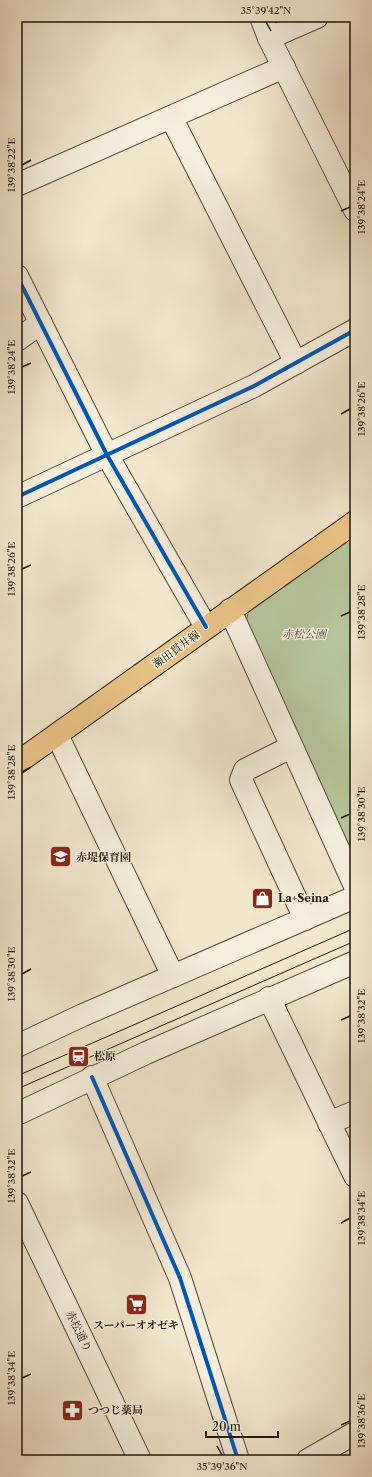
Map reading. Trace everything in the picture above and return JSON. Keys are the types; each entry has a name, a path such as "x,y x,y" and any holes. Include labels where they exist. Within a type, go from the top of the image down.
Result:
{"main road":[{"name":"瀬田貫井線","path":"17,763 355,522"}],"street":[{"path":"261,17 269,38 355,210"},
{"path":"269,38 317,17"},
{"path":"17,185 284,68"},
{"path":"171,117 296,363"},
{"path":"17,276 107,454 206,627"},
{"path":"17,340 41,323"},
{"path":"17,497 254,386 355,330"},
{"path":"230,610 355,886"},
{"path":"57,735 173,976"},
{"path":"291,747 245,770 241,780 305,919"},
{"path":"17,1046 355,897"},
{"path":"17,1114 92,1077 269,998 355,962"},
{"path":"269,998 355,1176"},
{"path":"92,1077 180,1278 238,1460"},
{"path":"329,1123 355,1112"},
{"name":"赤松通り","path":"17,1203 140,1460"},
{"path":"308,1460 355,1433"}],"green space":[{"name":"赤松公園","path":"355,533 355,868 245,628 248,612"}],"tram line":[{"path":"17,1076 355,928"},
{"path":"17,1089 355,941"}],"cycle path":[{"path":"17,276 107,455 206,627"},
{"path":"17,497 254,386 355,330"},
{"path":"92,1077 180,1278 238,1460"}],"place":[{"name":"赤堤保育園","path":"60,857"},
{"name":"La+Seina","path":"263,898"},
{"name":"松原","path":"79,1056"},
{"name":"スーパーオオゼキ","path":"136,1305"},
{"name":"つつじ薬局","path":"73,1410"}]}
